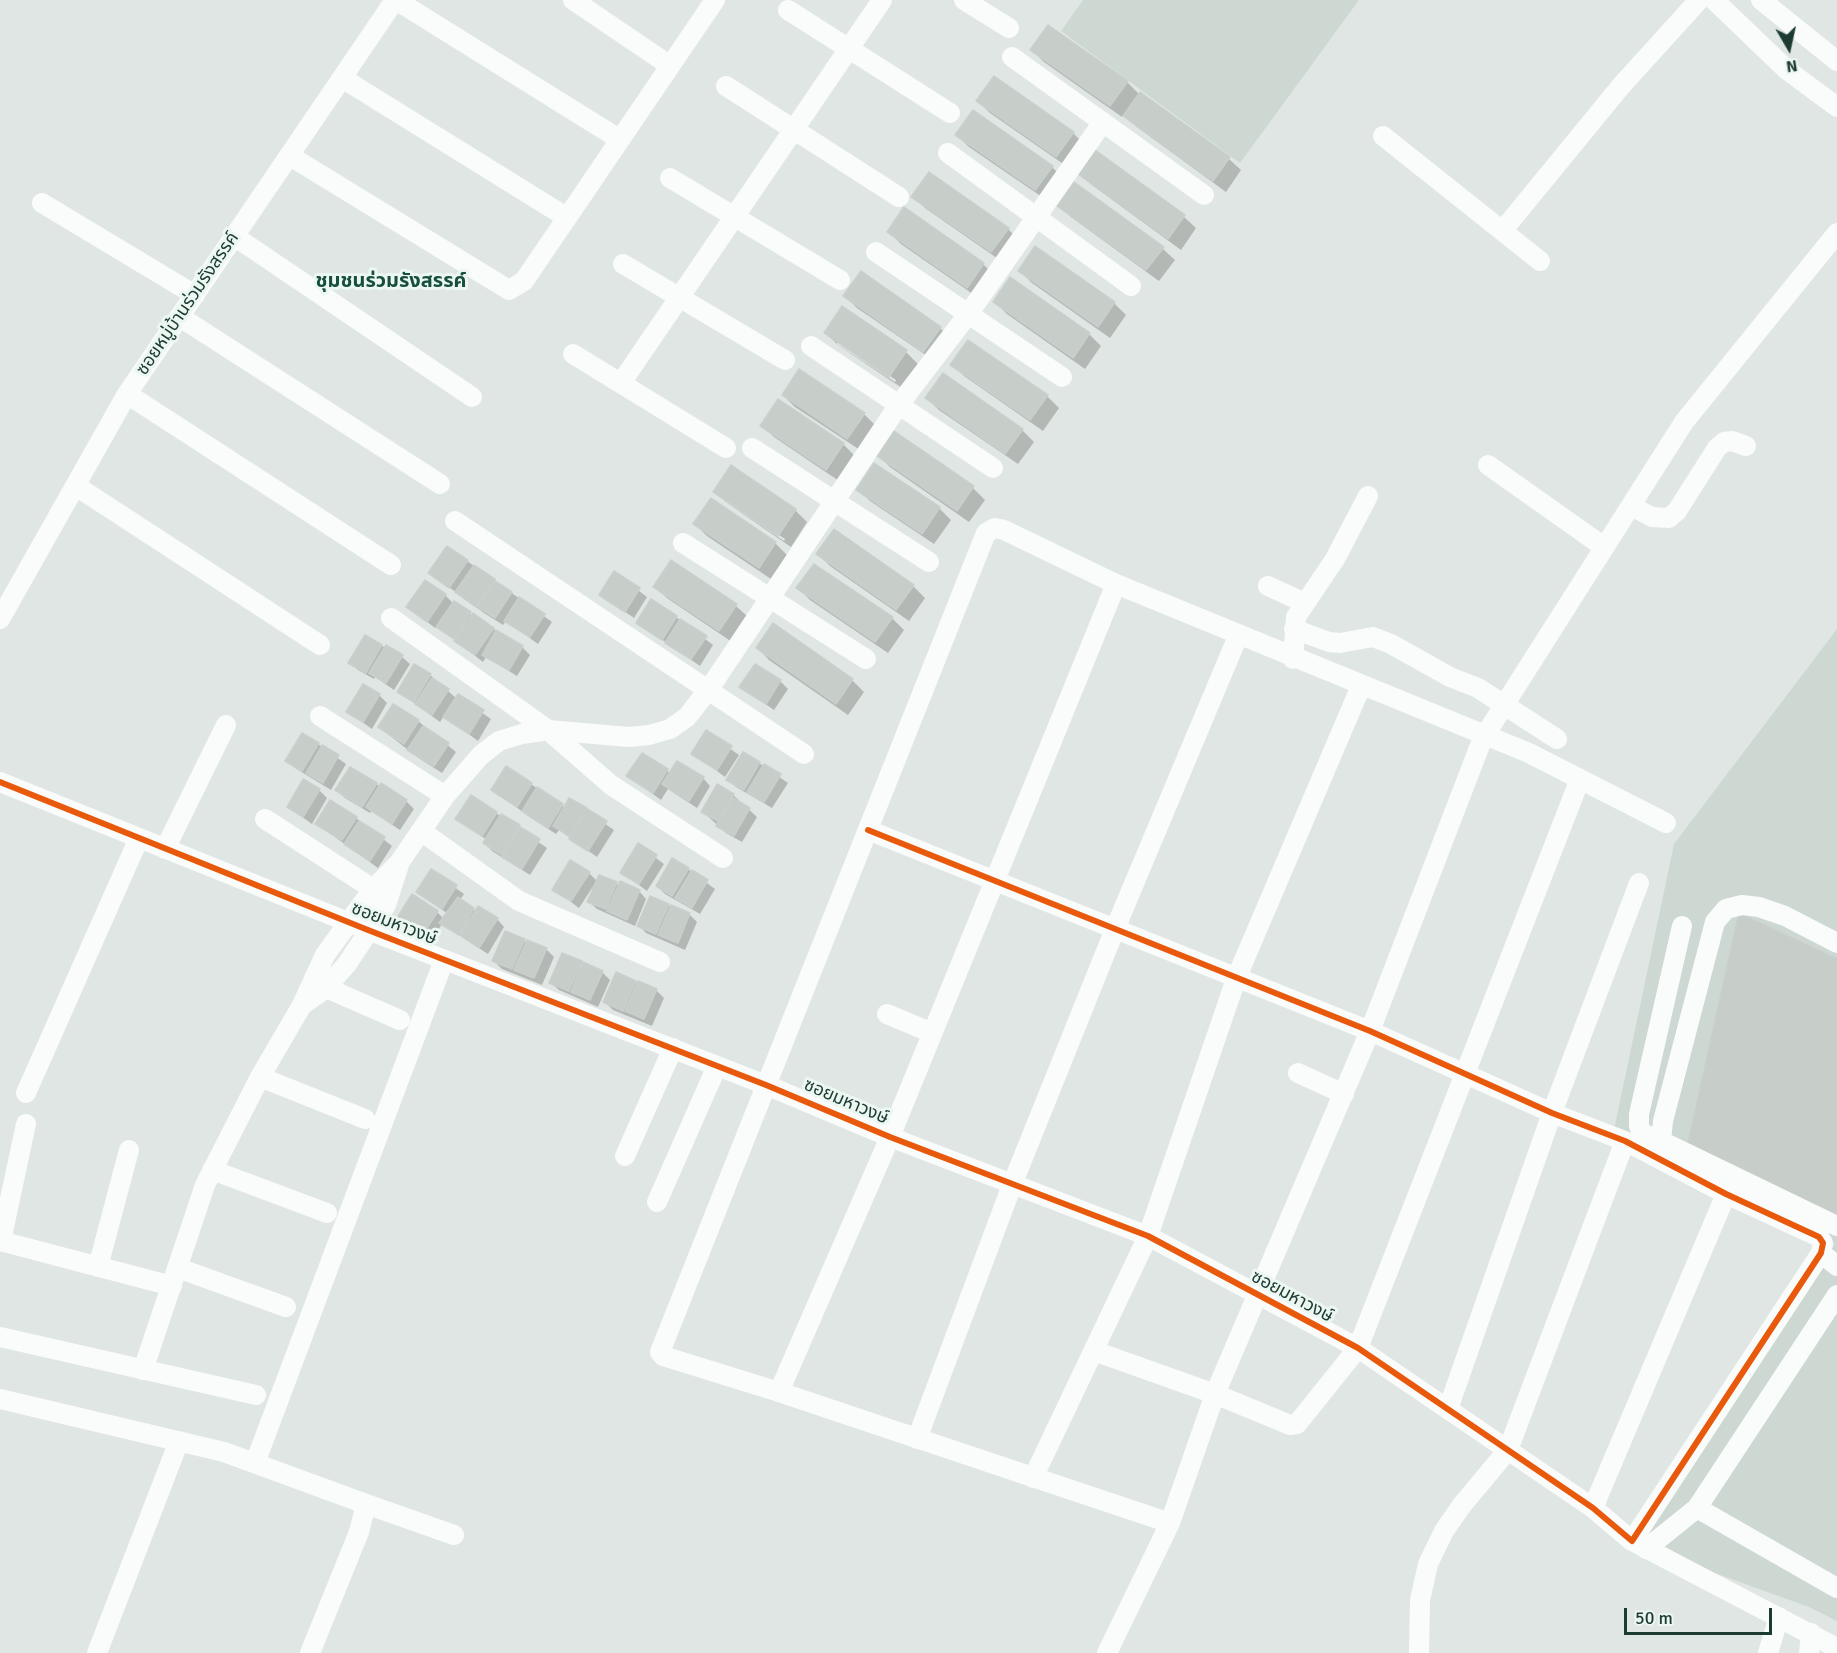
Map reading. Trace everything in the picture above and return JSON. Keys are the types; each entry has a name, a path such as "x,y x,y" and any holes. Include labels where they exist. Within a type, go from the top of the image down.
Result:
{"street":[{"name":"ซอยหมู่บ้านร่วมรังสรรค์","path":"0,619 127,394 395,0"},
{"path":"395,0 619,139"},
{"path":"573,0 669,65"},
{"path":"290,156 509,290 524,281 715,0"},
{"path":"621,383 882,0"},
{"path":"964,0 1009,28"},
{"path":"1503,230 1621,86 1699,0"},
{"path":"1714,0 1787,70 1837,107"},
{"path":"1761,0 1837,61"},
{"path":"788,10 950,113"},
{"path":"1012,57 1204,195"},
{"path":"342,78 566,217"},
{"path":"726,86 899,197"},
{"path":"143,1370 212,1170 260,1077 302,1005 318,985 349,922 373,889 399,863 445,796 481,754 499,741 548,730 629,737 649,735 670,729 687,717 709,689 898,406 969,313 1103,122"},
{"path":"1383,136 1540,261"},
{"path":"948,153 1131,286"},
{"path":"670,178 840,280"},
{"path":"42,203 195,295"},
{"path":"1107,1653 1170,1523 1215,1394 1259,1296 1370,1031 1483,737 1684,422 1837,233"},
{"path":"234,236 472,397"},
{"path":"876,252 1062,377"},
{"path":"623,264 785,360"},
{"path":"180,317 440,484"},
{"path":"811,346 993,468"},
{"path":"573,354 726,448"},
{"path":"127,394 392,565"},
{"path":"1631,506 1652,517 1669,518 1677,511 1717,448 1724,442 1732,441 1746,446"},
{"path":"752,448 929,562"},
{"path":"1488,465 1604,548"},
{"path":"76,486 320,645"},
{"path":"1293,659 1296,617 1335,560 1368,496"},
{"path":"455,521 804,754"},
{"path":"1170,1523 780,1392 663,1356 660,1352 932,672 982,538 989,530 1004,530 1116,584 1483,737 1666,824"},
{"path":"683,543 866,659"},
{"path":"780,1392 890,1137 993,880 1116,584"},
{"path":"1268,586 1305,603"},
{"path":"391,618 548,730 611,784 723,858"},
{"path":"1294,629 1329,642 1340,643 1372,637 1392,644 1450,677 1478,688 1557,739"},
{"path":"917,1438 1012,1185 1115,929 1238,636"},
{"path":"1033,1478 1148,1236 1236,979 1361,686"},
{"path":"320,716 445,796"},
{"path":"165,849 226,725"},
{"path":"1094,1351 1215,1394 1290,1425 1298,1424 1358,1348 1579,781"},
{"name":"ซอยมหาวงษ์","path":"0,782 444,960 717,1065 890,1137 1148,1236 1358,1348 1593,1508 1639,1545 1837,1648"},
{"path":"265,819 373,889"},
{"path":"868,830 1370,1031 1552,1113 1625,1141 1726,1194 1819,1237 1829,1259 1639,1545"},
{"path":"421,831 519,901 660,962"},
{"path":"26,1093 139,838"},
{"path":"318,985 346,964 386,905 399,863"},
{"path":"1448,1409 1552,1113 1639,883"},
{"path":"1661,1141 1663,1121 1715,922 1726,909 1742,905 1759,907 1785,916 1837,942"},
{"path":"1682,926 1639,1114 1639,1126 1642,1132 1837,1226"},
{"path":"255,1463 444,960"},
{"path":"318,985 400,1020"},
{"path":"887,1014 932,1033"},
{"path":"625,1156 673,1048"},
{"path":"657,1202 717,1065"},
{"path":"1298,1073 1344,1094"},
{"path":"260,1077 365,1119"},
{"path":"26,1124 1,1241 98,1266 175,1277 286,1307"},
{"path":"1419,1653 1419,1600 1428,1564 1444,1531 1462,1505 1508,1450 1625,1141"},
{"path":"98,1266 129,1150"},
{"path":"212,1170 327,1213"},
{"path":"1593,1508 1726,1194"},
{"path":"1639,1545 1697,1508 1837,1295"},
{"path":"0,1336 256,1395"},
{"path":"0,1398 179,1441 255,1463 454,1535"},
{"path":"98,1653 179,1441"},
{"path":"310,1653 359,1532 366,1504"},
{"path":"1697,1508 1837,1588"},
{"path":"1767,1653 1779,1617"},
{"path":"1809,1653 1811,1633"}],"shaded area":[{"path":"1083,0 1359,0 1240,163 1061,31"},
{"path":"1837,629 1837,1621 1809,1607 1637,1545 1835,1244 1614,1130 1674,844"}],"building":[{"path":"1048,25 1128,81 1110,106 1030,50"},
{"path":"994,76 1074,132 1056,157 976,101"},
{"path":"1140,92 1230,157 1213,181 1123,116"},
{"path":"973,110 1053,166 1035,190 955,135"},
{"path":"1095,150 1185,215 1168,239 1078,174"},
{"path":"929,172 1009,228 991,252 911,197"},
{"path":"1074,182 1164,247 1146,270 1057,206"},
{"path":"904,207 984,263 967,288 887,232"},
{"path":"1035,246 1115,302 1098,327 1018,271"},
{"path":"861,271 941,327 923,352 843,296"},
{"path":"1010,277 1090,333 1073,358 993,302"},
{"path":"842,306 907,350 889,377 824,333"},
{"path":"968,340 1048,395 1030,420 950,365"},
{"path":"799,369 865,413 847,439 782,395"},
{"path":"943,373 1023,429 1005,454 925,398"},
{"path":"778,399 844,443 826,470 760,426"},
{"path":"894,431 974,486 957,511 877,456"},
{"path":"874,463 940,507 922,534 856,490"},
{"path":"731,465 796,509 778,536 713,492"},
{"path":"711,498 776,542 759,568 693,524"},
{"path":"834,529 914,585 896,610 816,554"},
{"path":"447,546 468,560 449,588 428,573"},
{"path":"671,560 737,604 719,631 653,587"},
{"path":"814,564 893,617 875,642 796,588"},
{"path":"474,565 495,579 476,607 455,592"},
{"path":"614,571 640,588 625,612 599,595"},
{"path":"425,580 446,594 427,622 406,607"},
{"path":"495,581 512,592 495,618 478,607"},
{"path":"519,597 545,614 530,637 504,621"},
{"path":"651,599 677,616 662,640 636,623"},
{"path":"454,601 471,612 454,639 436,627"},
{"path":"473,613 494,628 475,655 454,641"},
{"path":"680,619 707,636 691,659 665,643"},
{"path":"773,623 853,679 836,704 756,648"},
{"path":"496,630 523,646 509,670 482,655"},
{"path":"365,635 382,645 366,673 348,663"},
{"path":"386,645 403,655 386,683 369,673"},
{"path":"414,664 431,674 414,702 397,692"},
{"path":"755,664 781,680 766,704 739,687"},
{"path":"432,678 449,689 432,715 415,704"},
{"path":"363,684 380,694 363,722 346,712"},
{"path":"458,694 484,710 469,734 443,717"},
{"path":"393,704 419,720 404,744 378,727"},
{"path":"423,726 449,743 434,766 407,750"},
{"path":"706,730 732,746 717,770 691,754"},
{"path":"302,733 319,743 302,771 285,761"},
{"path":"322,745 339,755 323,783 306,773"},
{"path":"743,752 760,762 744,790 726,780"},
{"path":"642,753 668,769 653,793 626,776"},
{"path":"677,761 704,777 689,801 662,784"},
{"path":"764,764 781,774 764,802 747,792"},
{"path":"506,766 532,783 517,807 491,790"},
{"path":"350,767 377,783 362,807 335,790"},
{"path":"303,779 320,789 303,817 287,807"},
{"path":"381,783 407,800 392,824 366,807"},
{"path":"717,784 734,794 718,821 701,812"},
{"path":"537,787 563,804 548,828 522,811"},
{"path":"471,795 497,812 482,836 455,819"},
{"path":"569,798 587,808 570,836 553,826"},
{"path":"733,798 750,808 734,836 716,826"},
{"path":"330,800 357,817 342,840 315,824"},
{"path":"587,809 607,821 588,851 569,839"},
{"path":"501,814 520,825 502,855 483,843"},
{"path":"359,821 385,837 370,861 344,844"},
{"path":"520,827 540,839 522,869 502,857"},
{"path":"638,843 657,855 639,884 620,873"},
{"path":"672,858 689,868 672,896 656,886"},
{"path":"570,860 590,872 571,901 552,890"},
{"path":"431,869 457,885 442,909 416,892"},
{"path":"692,870 708,880 692,908 675,898"},
{"path":"599,875 617,882 606,909 587,902"},
{"path":"620,881 640,890 627,920 607,911"},
{"path":"412,894 438,911 423,934 397,918"},
{"path":"650,896 669,904 656,934 637,926"},
{"path":"458,897 474,908 459,935 439,923"},
{"path":"671,905 690,913 678,943 658,935"},
{"path":"478,906 498,918 479,948 460,935"},
{"path":"1739,913 1837,959 1837,1216 1688,1144"},
{"path":"505,931 525,939 512,969 492,961"},
{"path":"527,940 547,948 534,978 514,970"},
{"path":"562,953 582,961 569,991 549,983"},
{"path":"583,962 603,971 590,1000 571,992"},
{"path":"616,972 636,981 623,1011 603,1002"},
{"path":"638,981 657,989 644,1019 625,1011"}],"cycle path":[{"path":"0,782 368,930 766,1085 890,1137 1148,1236 1358,1348 1593,1508 1632,1541 1821,1253 1823,1243 1819,1237 1726,1194 1625,1141 1552,1113 1370,1031 868,830"}],"district":[{"name":"ชุมชนร่วมรังสรรค์","path":"391,282"}]}
